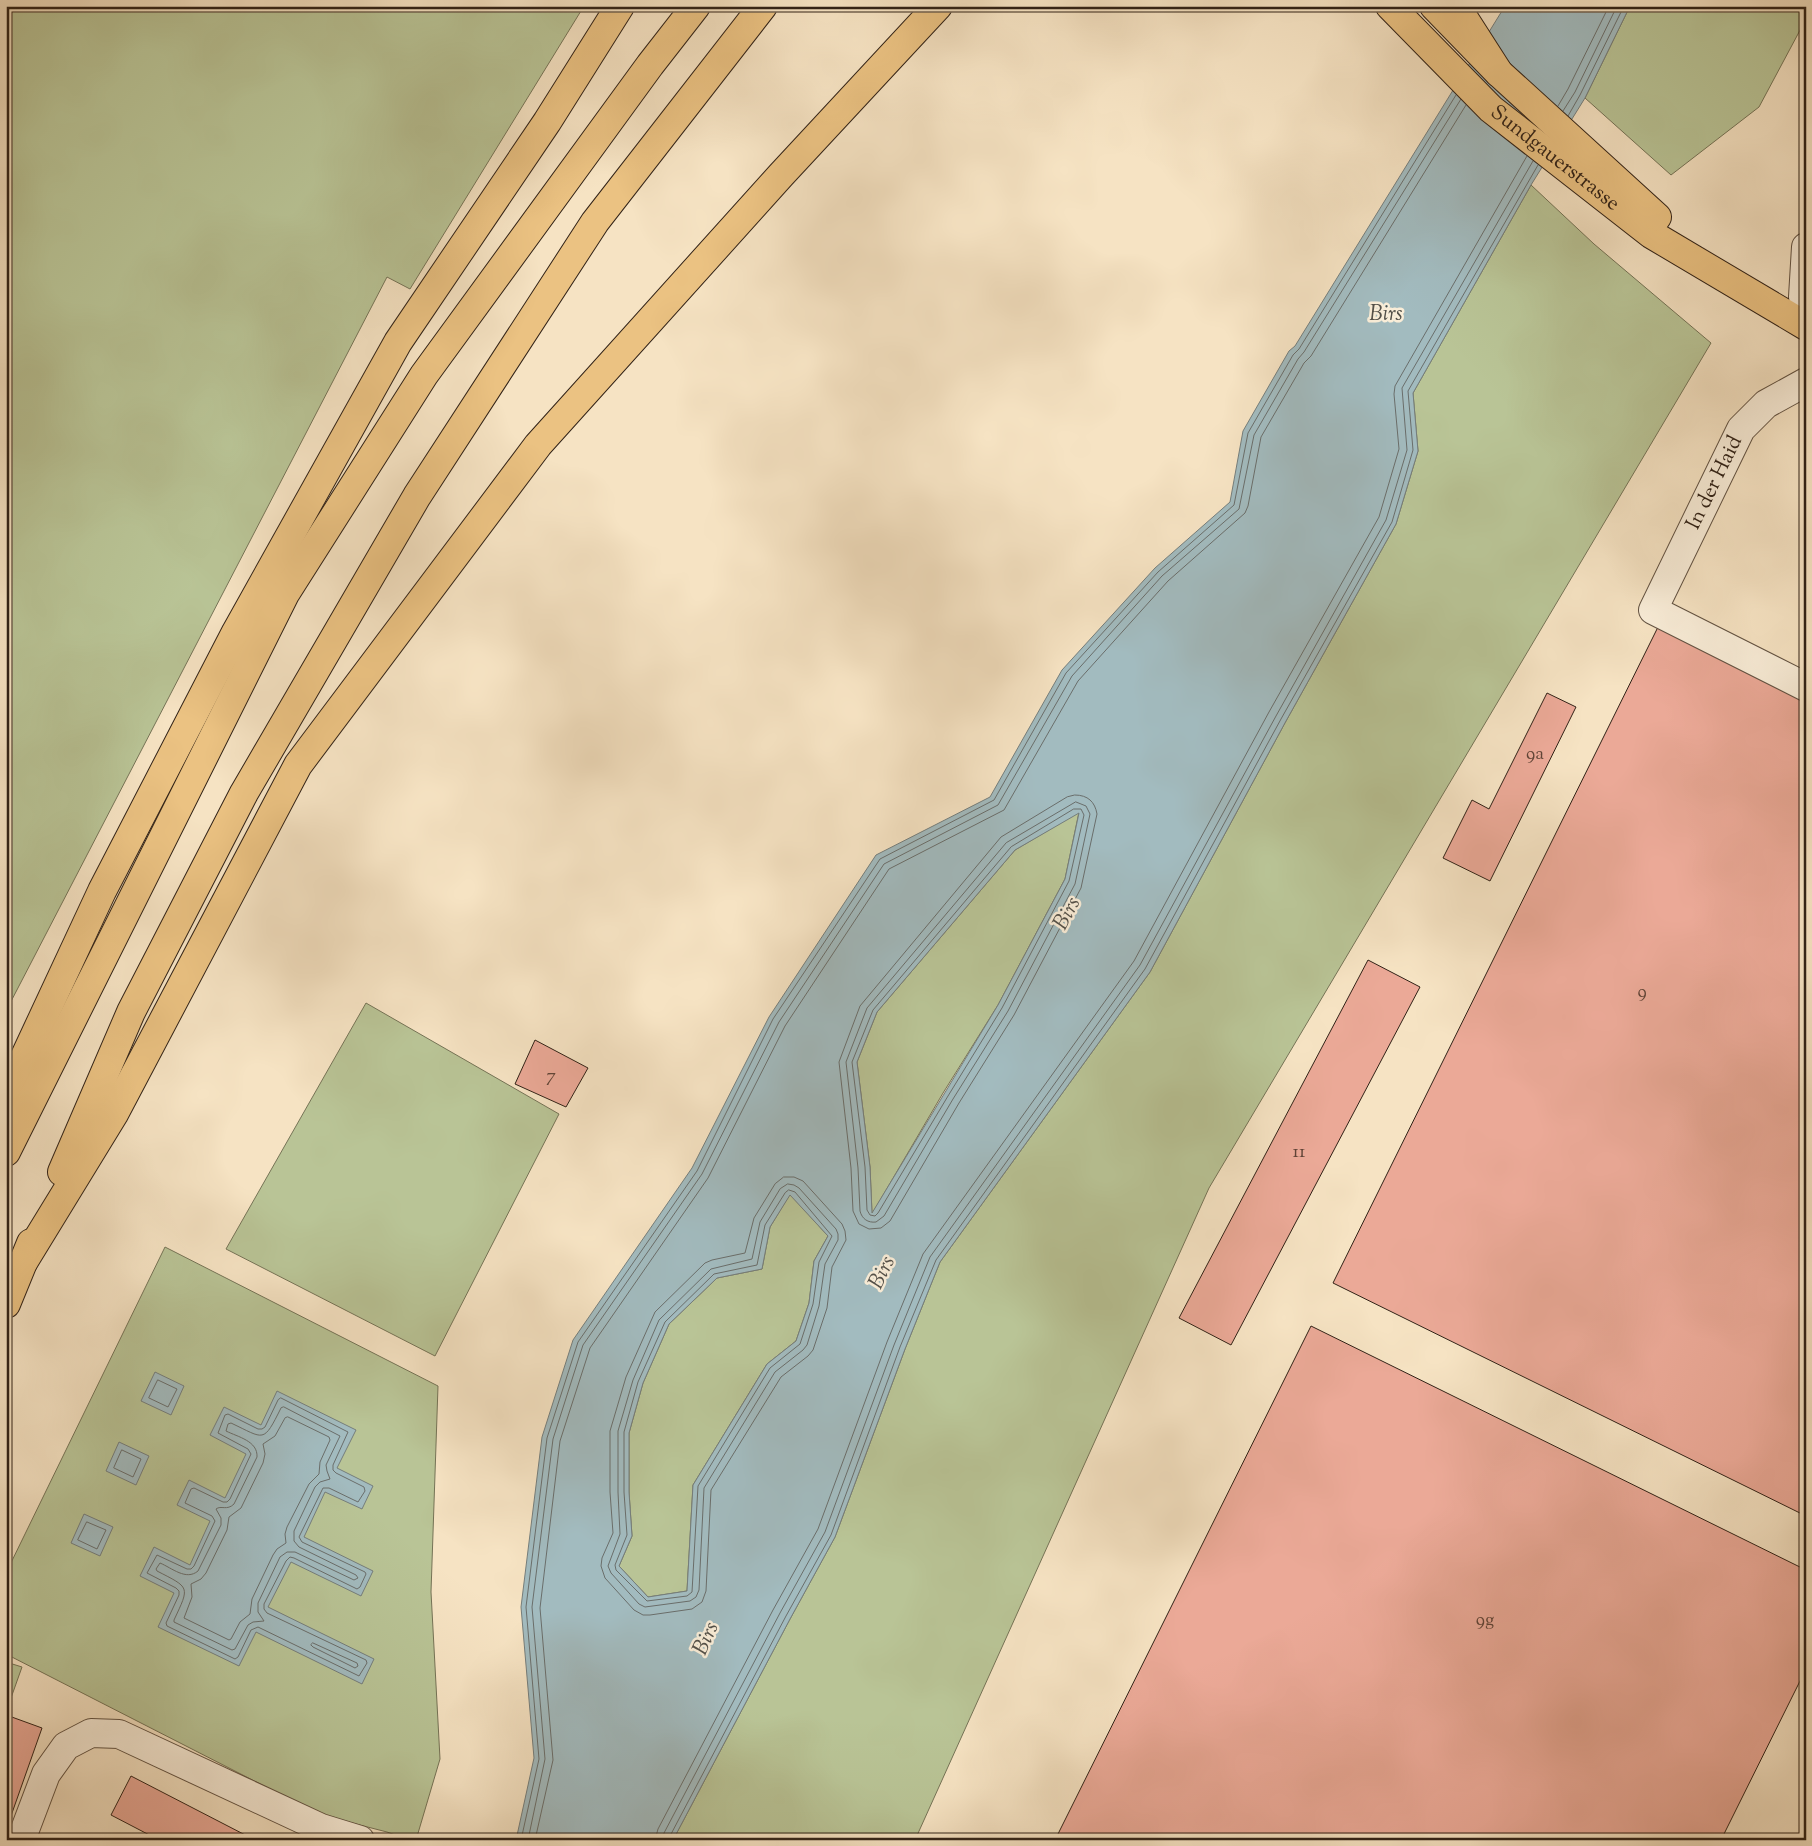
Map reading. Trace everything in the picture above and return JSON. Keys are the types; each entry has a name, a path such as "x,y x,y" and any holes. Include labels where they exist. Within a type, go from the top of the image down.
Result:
{"main road":[{"path":"6,1097 102,891 231,640 398,342 547,122 620,6"},
{"path":"6,1152 285,594 424,375 650,65 696,6"},
{"path":"6,1304 131,1012 244,793 417,496 595,222 763,6"},
{"path":"24,1261 114,1114 298,765 538,445 781,175 938,6"},
{"name":"Sundgauerstrasse","path":"1390,6 1490,109 1651,234 1806,326"},
{"name":"Sundgauerstrasse","path":"1434,6 1499,73 1639,201 1738,286"},
{"path":"1456,6 1499,73"}],"street":[{"path":"1806,247 1803,297 1806,306"},
{"name":"In der Haid","path":"1806,382 1766,404 1741,429 1652,610 1806,687"},
{"path":"21,1840 46,1774 66,1746 91,1733 119,1734 321,1828 360,1840"}],"green space":[{"path":"6,6 584,6 410,289 387,277 6,1011"},
{"path":"1630,6 1806,6 1806,19 1759,107 1671,175 1585,98"},
{"path":"1531,185 1594,244 1711,343 1209,1188 915,1840 673,1840 835,1537 905,1349 940,1262 1150,972 1286,721 1396,524 1418,451 1413,393"},
{"path":"1079,812 1065,879 998,1005 943,1093 872,1214 870,1167 857,1062 877,1012 1015,850"},
{"path":"366,1003 559,1114 435,1356 226,1249"},
{"path":"790,1194 828,1236 814,1261 809,1303 796,1341 767,1364 693,1485 687,1591 648,1597 619,1566 632,1536 629,1492 629,1433 643,1383 669,1324 717,1278 762,1269 770,1227"},
{"path":"165,1247 438,1386 431,1592 440,1759 416,1840 409,1840 387,1832 321,1815 6,1654 6,1573"},
{"path":"6,1662 22,1667 6,1712"}],"water":[{"name":"Birs","path":"1505,6 1630,6 1585,98 1531,185 1413,393 1418,451 1396,524 1286,721 1150,972 940,1262 905,1349 835,1537 673,1840 516,1840 534,1758 521,1607 542,1437 573,1340 692,1168 769,1017 876,855 990,797 1062,670 1155,568 1230,502 1243,431 1289,351 1295,346","holes":["1079,813 1065,879 998,1005 872,1213 870,1167 857,1062 877,1012 1015,850","790,1195 828,1236 814,1261 809,1303 796,1341 767,1364 693,1485 687,1591 648,1597 619,1566 632,1536 629,1492 629,1433 643,1383 669,1324 717,1278 762,1269 770,1227"]},
{"path":"155,1372 184,1386 171,1415 141,1401"},
{"path":"277,1391 356,1430 337,1468 373,1486 362,1509 325,1492 304,1537 373,1571 361,1596 291,1562 268,1607 374,1659 362,1684 256,1632 239,1666 158,1627 174,1593 140,1576 154,1547 190,1565 210,1521 177,1505 189,1480 225,1498 246,1454 210,1435 224,1407 261,1425"},
{"path":"119,1442 149,1456 136,1485 106,1471"},
{"path":"84,1514 113,1527 100,1556 71,1543"}],"building":[{"path":"1658,627 1806,700 1806,1516 1333,1283"},
{"path":"1547,693 1576,707 1490,881 1443,858 1472,800 1489,809"},
{"path":"1368,960 1420,987 1231,1345 1179,1318"},
{"path":"535,1040 588,1068 566,1107 515,1084"},
{"path":"1311,1326 1806,1570 1806,1669 1721,1840 1055,1840"},
{"path":"9,1716 42,1728 6,1830 6,1723"},
{"path":"131,1776 253,1840 159,1840 111,1815"}]}
